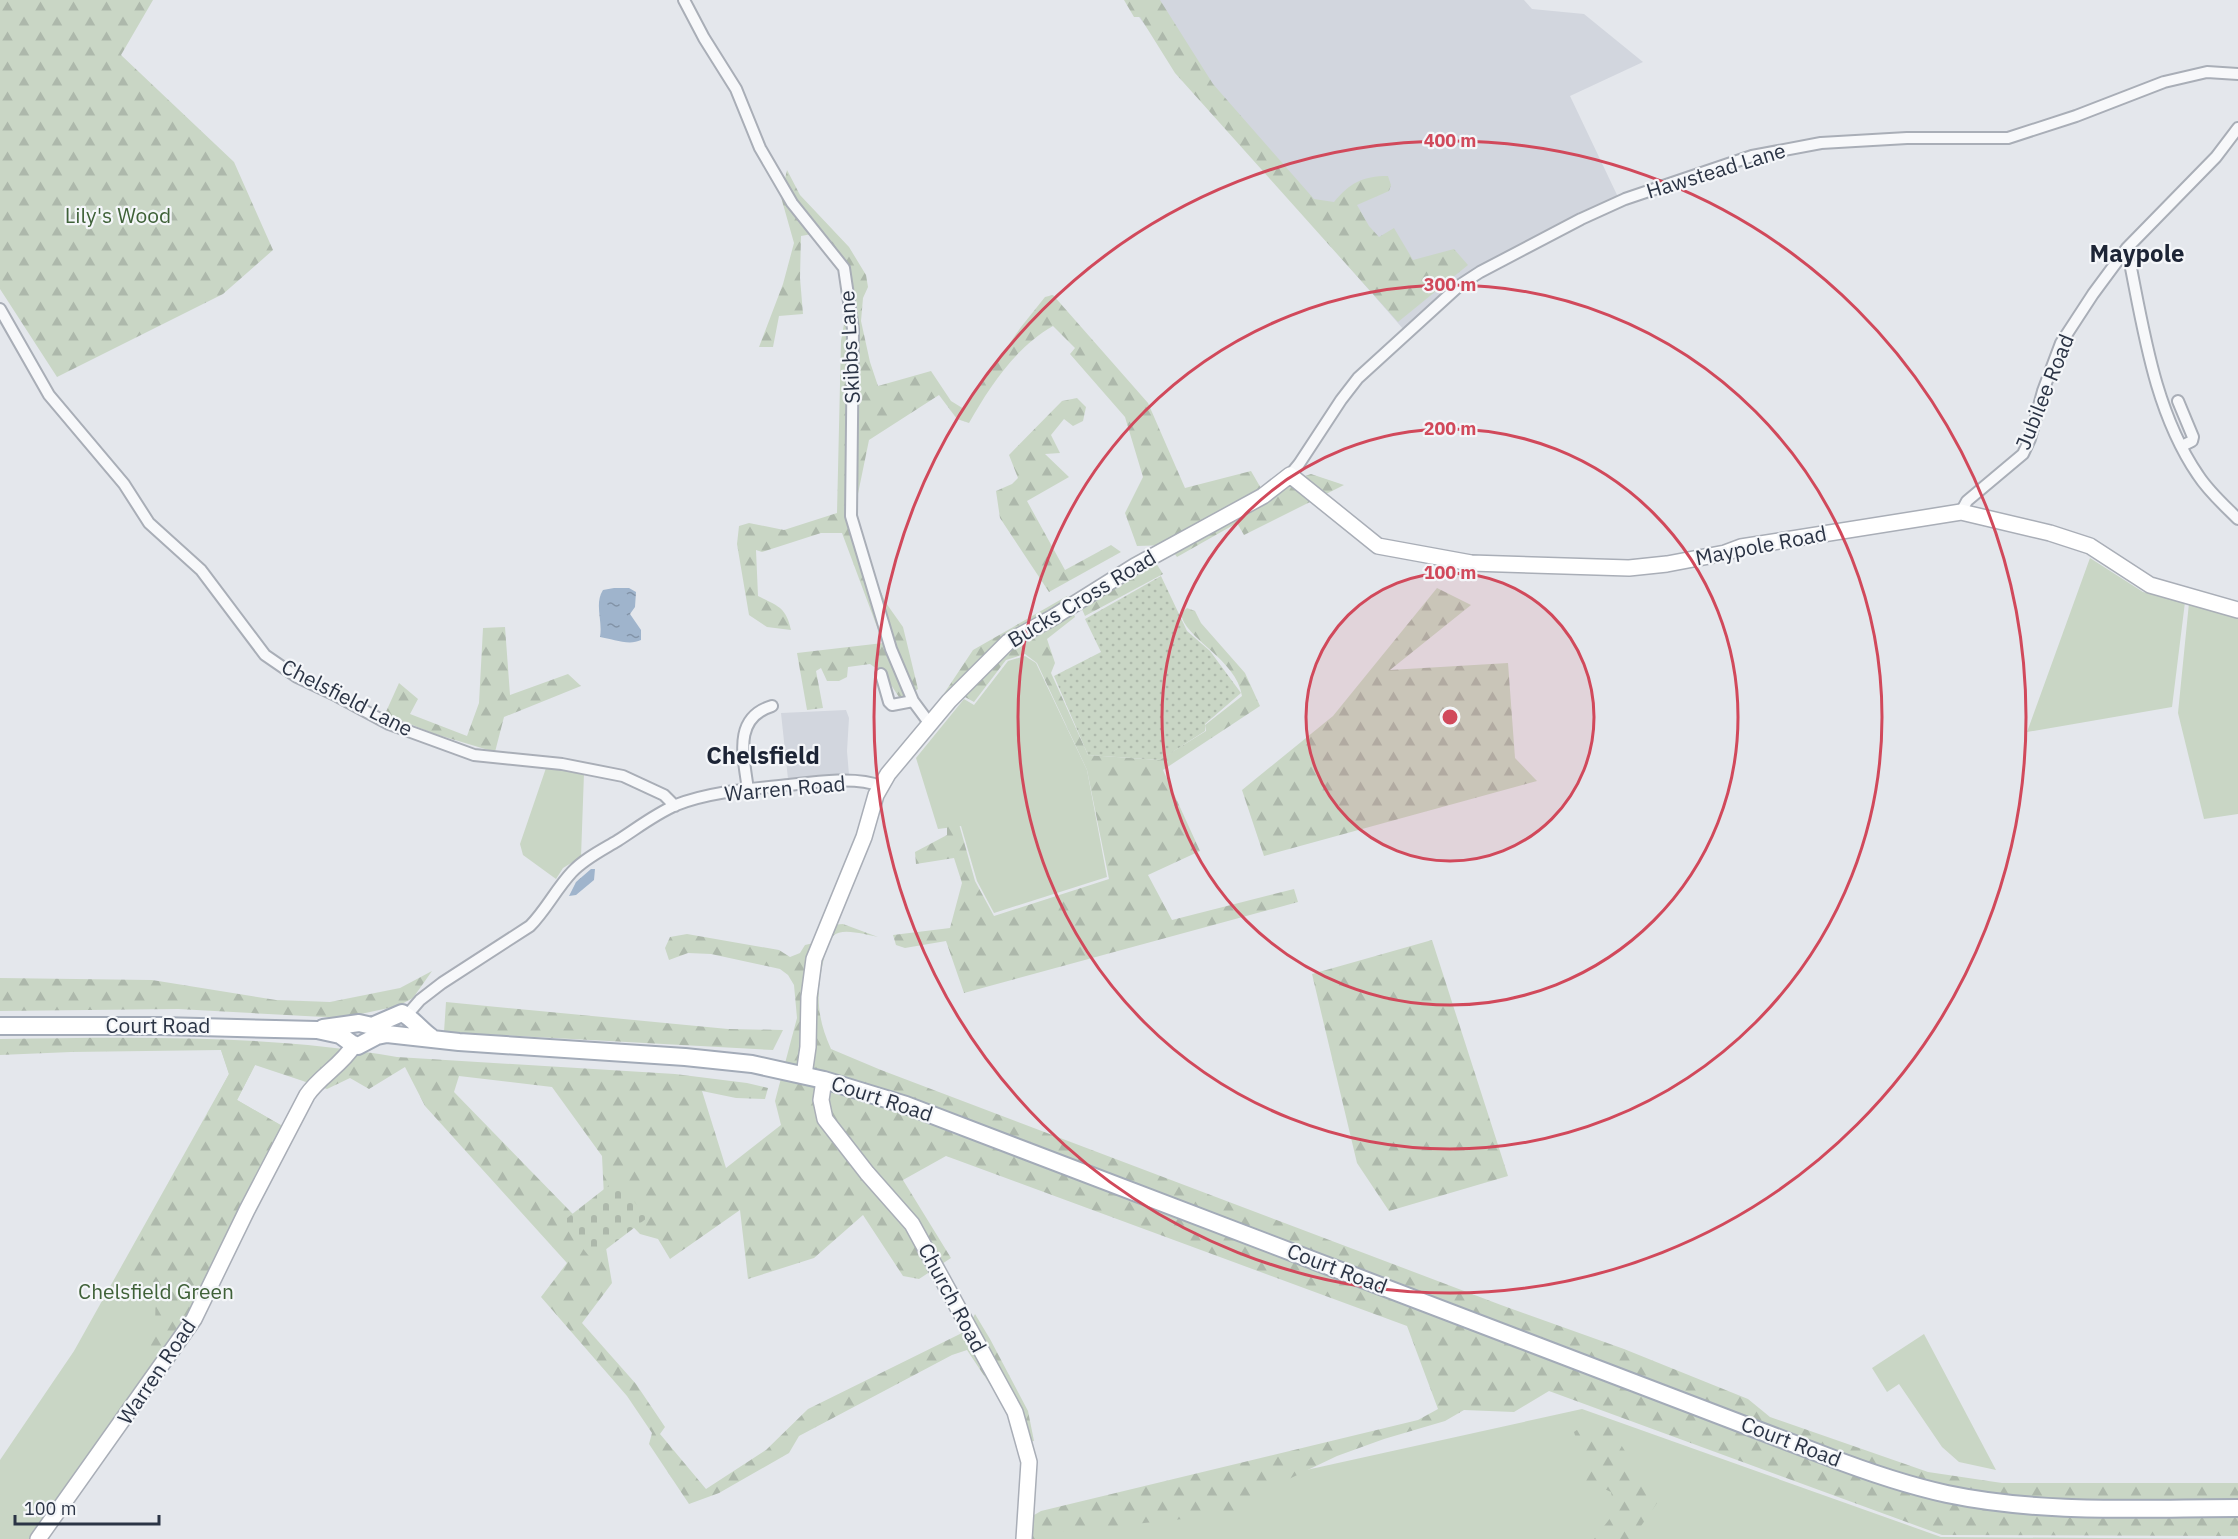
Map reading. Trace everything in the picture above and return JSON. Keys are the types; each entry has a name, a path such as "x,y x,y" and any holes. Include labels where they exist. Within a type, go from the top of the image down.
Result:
{"main road":[{"name":"Court Road","path":"357,1036 377,1024 403,1017"},
{"path":"399,1035 390,1027 403,1017 431,1038"},
{"name":"Court Road","path":"0,1026 161,1026 317,1030 332,1025 357,1036 399,1035 447,1041 717,1060 762,1066 824,1080 883,1097 1826,1456 1898,1481 1972,1498 2039,1506 2238,1508"}],"street":[{"name":"Skibbs Lane","path":"684,0 704,38 736,89 760,148 792,203 844,268 853,329 851,516 891,650 913,701 930,724"},
{"name":"Hawstead Lane","path":"1290,475 1358,378 1460,285 1480,272 1581,219 1625,199 1752,156 1821,143 1907,138 2008,138 2076,116 2164,82 2207,72 2238,74"},
{"name":"Jubilee Road","path":"1961,512 1967,501 2023,454 2030,439 2043,391 2061,342 2093,294 2127,248 2216,158 2238,128"},
{"path":"2127,248 2161,402 2202,482 2214,497 2238,519"},
{"name":"Chelsfield Lane","path":"0,309 49,395 124,484 149,523 201,570 265,655 297,677 389,724 474,754 562,764 623,776 664,795 675,806"},
{"path":"2178,401 2193,437 2192,441 2182,446"},
{"name":"Maypole Road","path":"1290,475 1378,546 1471,563 1629,568 1667,564 1725,553 1741,547 1961,512 2050,533 2090,546 2150,585 2238,610"},
{"name":"Bucks Cross Road","path":"880,786 970,678 1008,642 1052,618 1135,566 1263,496 1290,475"},
{"path":"881,674 889,702 892,705 913,701"},
{"path":"748,790 742,743 744,732 756,714 772,706"},
{"name":"Warren Road","path":"403,1017 442,983 530,926 540,916 566,879 584,862 675,806 710,796 748,790 829,782 868,783 880,786"},
{"path":"804,1076 808,1047 808,997 814,959 864,837 880,786"},
{"name":"Warren Road","path":"38,1539 194,1319 247,1209 307,1095 347,1055 357,1036"},
{"name":"Church Road","path":"824,1080 821,1100 825,1119 867,1173 912,1224 1015,1412 1029,1462 1024,1539"}],"shaded area":[{"path":"1126,0 1524,0 1532,9 1584,14 1643,62 1570,96 1618,197 1483,264 1453,284 1404,330 1188,82"},
{"path":"846,710 849,718 847,751 849,775 788,779 781,713"}],"green space":[{"name":"Lily's Wood","path":"0,0 153,0 121,55 234,162 273,250 223,294 57,377 0,289"},
{"path":"1124,0 1160,0 1213,84 1314,199 1334,202 1357,182 1371,177 1388,176 1391,185 1389,191 1357,205 1369,226 1379,237 1394,228 1413,260 1454,249 1468,265 1398,322 1175,73 1140,17 1134,17"},
{"path":"787,170 800,195 849,247 866,275 868,287 863,298 861,321 878,386 931,371 951,401 964,409 1021,327 1045,297 1053,295 1148,403 1185,488 1251,471 1262,490 1311,474 1344,485 1244,535 1237,523 1177,557 1168,545 1137,546 1125,513 1143,477 1125,417 1070,354 1075,348 1053,326 1027,345 1005,368 969,423 957,419 939,395 869,440 851,528 886,603 903,627 918,689 901,700 883,673 870,664 848,667 847,677 839,681 827,681 821,668 816,671 823,708 807,710 797,653 883,643 842,533 821,533 762,552 756,550 758,596 784,612 791,630 767,627 749,615 737,544 739,526 749,523 784,530 837,513 841,341 847,307 837,267 812,234 801,236 800,278 803,314 779,316 773,347 759,347 783,284 794,243 781,197"},
{"path":"1077,398 1086,407 1083,421 1073,426 1064,419 1051,435 1060,453 1045,454 1069,477 1027,501 1065,570 1111,545 1121,552 1049,592 1000,518 996,491 1012,484 1018,478 1009,455 1062,401"},
{"path":"2090,558 2143,592 2185,602 2172,707 2027,732"},
{"path":"1156,563 1163,574 1085,616 1081,607"},
{"path":"1161,576 1187,631 1210,651 1241,693 1205,724 1205,731 1160,760 1088,755 1054,676 1101,652 1085,619"},
{"path":"1437,588 1471,605 1390,670 1508,663 1515,758 1537,781 1264,856 1242,790 1333,716"},
{"path":"1067,596 1075,617 1047,639 1055,663 1051,673 1088,755 1159,760 1206,731 1205,725 1242,696 1231,671 1184,622 1181,613 1187,608 1195,611 1201,623 1245,673 1260,706 1163,770 1200,851 1148,875 1172,920 1294,889 1298,902 964,993 946,941 905,948 896,945 893,935 950,928 962,883 954,858 916,864 915,852 947,835 947,816 953,814 955,824 959,824 975,881 994,916 1109,879 1087,770 1037,663 1025,654 1006,660 974,702 965,697 943,695 973,650"},
{"path":"2189,603 2238,615 2238,814 2204,819 2178,713"},
{"path":"505,627 510,695 568,674 581,686 504,717 495,752 435,734 385,714 399,683 418,699 410,714 467,736 479,703 483,628"},
{"path":"1025,656 1036,663 1087,770 1107,877 994,913 977,881 961,826 938,829 916,758 964,699 974,705 1008,661"},
{"path":"546,768 584,773 581,857 563,868 556,879 523,855 520,844"},
{"path":"843,924 878,937 842,932 833,936 828,943 821,970 819,1004 822,1026 831,1049 1501,1305 1624,1349 1748,1399 1770,1417 1928,1472 2002,1483 2238,1483 2238,1536 1942,1535 1549,1391 1514,1412 1464,1410 1445,1421 1337,1456 1268,1489 1241,1513 1057,1532 1056,1539 1030,1539 1029,1518 1041,1511 1418,1420 1438,1409 1407,1326 946,1156 903,1180 951,1258 919,1279 903,1276 863,1215 814,1258 748,1279 740,1210 670,1259 658,1239 640,1234 604,1197 602,1156 552,1087 459,1076 454,1092 606,1248 612,1283 582,1323 636,1384 665,1427 660,1434 706,1489 766,1450 808,1409 966,1331 975,1314 1028,1411 1034,1441 1020,1442 1003,1404 967,1350 952,1355 799,1436 789,1453 719,1493 689,1504 649,1444 652,1433 627,1396 541,1297 567,1263 425,1106 405,1067 369,1089 350,1078 327,1089 255,1065 237,1100 284,1127 193,1316 141,1387 155,1327 156,1283 123,1272 229,1074 221,1050 0,1055 0,1039 149,1038 249,1041 299,1044 397,1057 675,1074 747,1083 768,1088 765,1099 736,1098 702,1091 726,1168 781,1125 775,1101 797,1018 794,985 788,975 780,969 711,954 688,953 669,960 665,948 670,937 687,934 779,950 790,957 800,953 805,945 818,942 830,925"},
{"path":"1432,940 1508,1176 1389,1211 1357,1163 1312,974"},
{"path":"432,971 413,998 398,1006 342,1018 178,1009 0,1011 0,978 152,980 276,1000 330,1002 400,988"},
{"path":"446,1002 728,1029 783,1030 773,1050 444,1032"},
{"name":"Chelsfield Green","path":"221,1050 255,1065 237,1100 284,1127 193,1316 29,1539 0,1539 0,1460 74,1351 229,1074"},
{"path":"617,1179 647,1218 592,1260 562,1222"},
{"path":"1924,1334 1996,1470 1959,1462 1942,1447 1899,1384 1887,1392 1872,1368"},
{"path":"1582,1409 1941,1537 2238,1539 1043,1539 1044,1528"},
{"path":"1607,1422 1657,1503 1632,1539 1594,1539 1615,1512 1611,1492 1598,1486 1580,1483 1581,1456 1574,1432 1584,1425"}],"water":[{"path":"629,588 636,592 635,607 630,614 641,630 641,640 626,642 600,637 600,595 603,590"},
{"path":"591,869 595,869 594,880 576,895 569,896 576,882"}],"district":[{"name":"Maypole","path":"2137,254"},
{"name":"Chelsfield","path":"763,756"}]}
